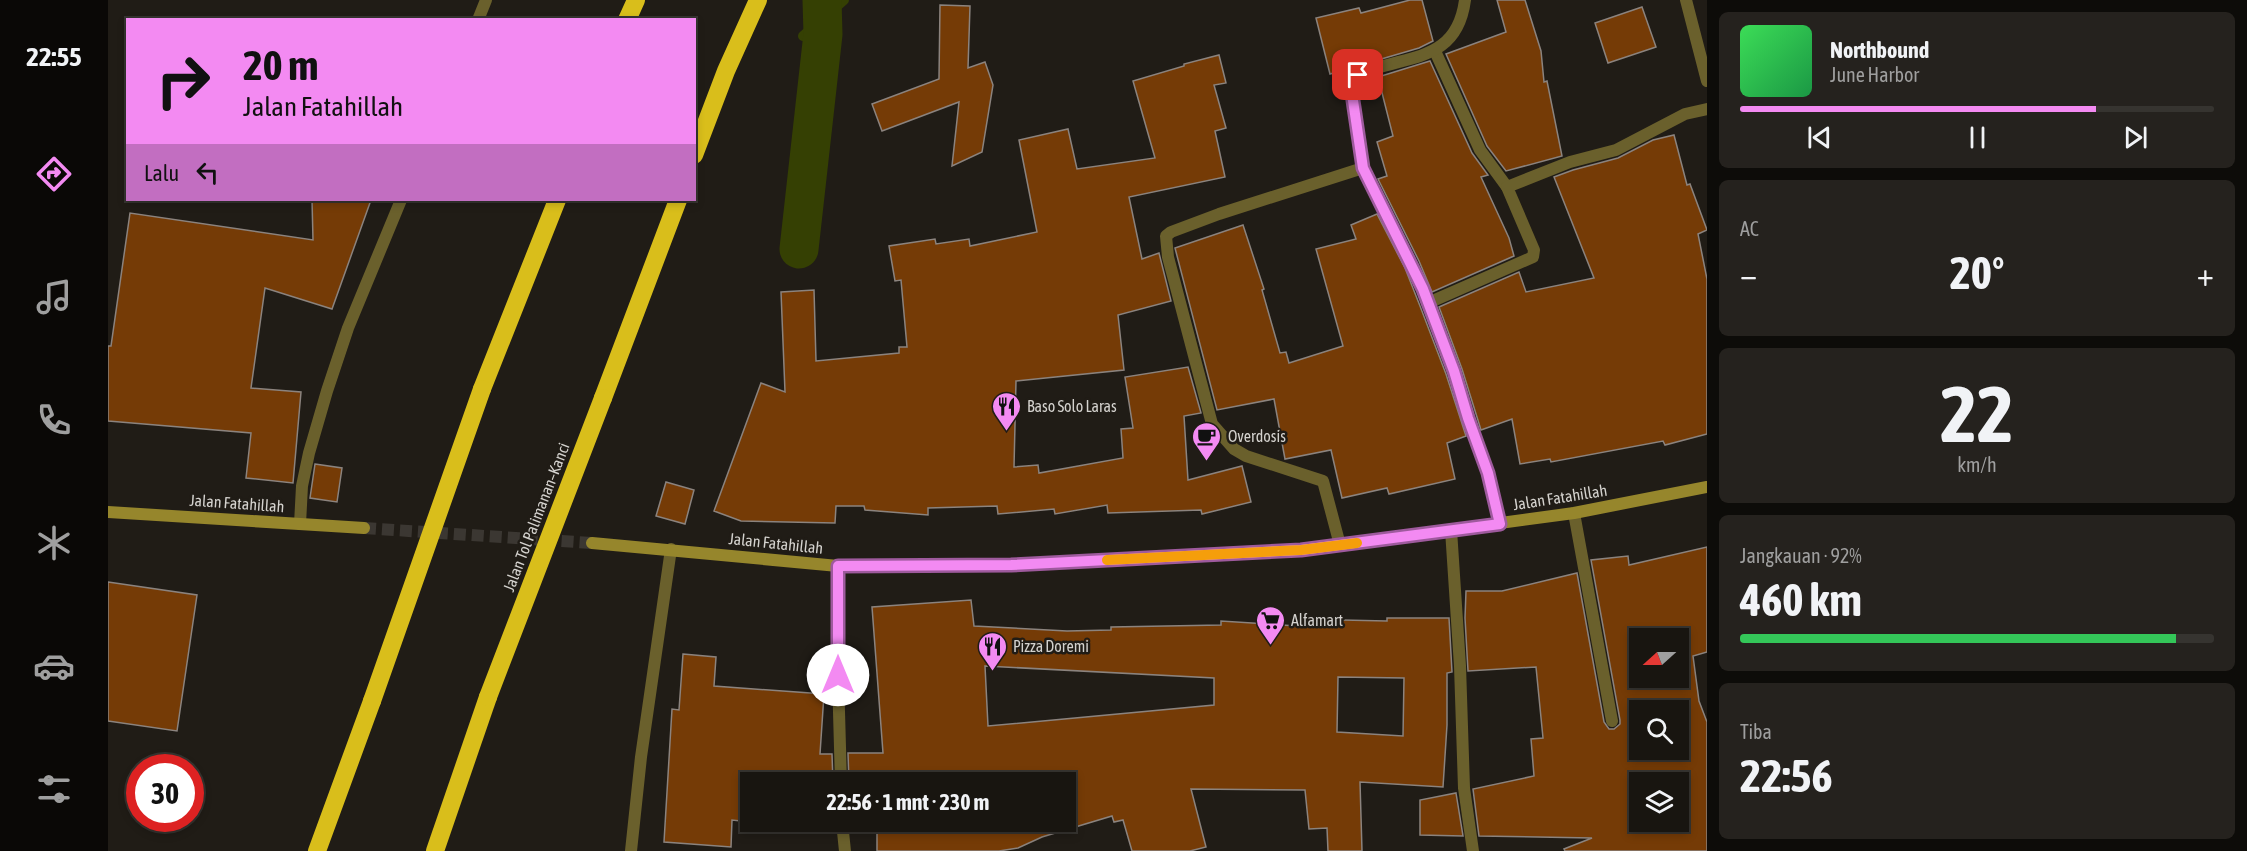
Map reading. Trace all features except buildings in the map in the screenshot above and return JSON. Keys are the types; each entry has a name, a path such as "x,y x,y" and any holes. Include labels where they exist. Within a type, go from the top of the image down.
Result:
{"highway":[{"path":"628,18 636,0"},
{"path":"696,150 726,71 758,0"},
{"path":"317,851 482,389 556,201"},
{"name":"Jalan Tol Palimanan–Kanci","path":"435,851 488,696 678,201"}],"street":[{"path":"479,18 486,0"},
{"path":"1465,0 1454,34 1435,51 1365,73 1352,79 1351,87 1363,168 1412,265 1428,303 1454,371 1488,473 1500,524"},
{"path":"1686,0 1707,81"},
{"path":"1428,303 1533,257 1534,250 1507,187 1480,150 1435,51"},
{"path":"1507,187 1570,162 1616,150 1685,114 1707,109"},
{"path":"1340,545 1323,481 1246,456 1234,449 1212,424 1165,240 1171,232 1363,168"},
{"path":"300,524 302,486 327,391 348,328 401,201"},
{"name":"Jalan Fatahillah","path":"592,543 838,566 1011,565 1301,550 1574,513 1707,487"},
{"name":"Jalan Fatahillah","path":"108,512 364,528"},
{"path":"1574,513 1612,721"},
{"path":"1451,530 1460,666 1464,788 1473,851"},
{"path":"631,851 641,756 671,549"},
{"path":"838,566 841,772"},
{"path":"843,832 845,851"}],"waterway":[{"path":"799,249 823,34 822,0"},
{"path":"803,36 844,0"}],"tunnel":[{"path":"364,528 592,543"}],"slow traffic":[{"path":"1107,560 1301,550 1357,543"}],"place":[{"name":"Baso Solo Laras","path":"1006,432"},
{"name":"Overdosis","path":"1207,462"},
{"name":"Alfamart","path":"1270,646"},
{"name":"Pizza Doremi","path":"992,672"}],"route":[{"path":"838,675 838,566 1011,565 1301,550 1500,524 1488,473 1454,371 1423,289 1363,168 1351,87 1352,79 1358,75"}]}
